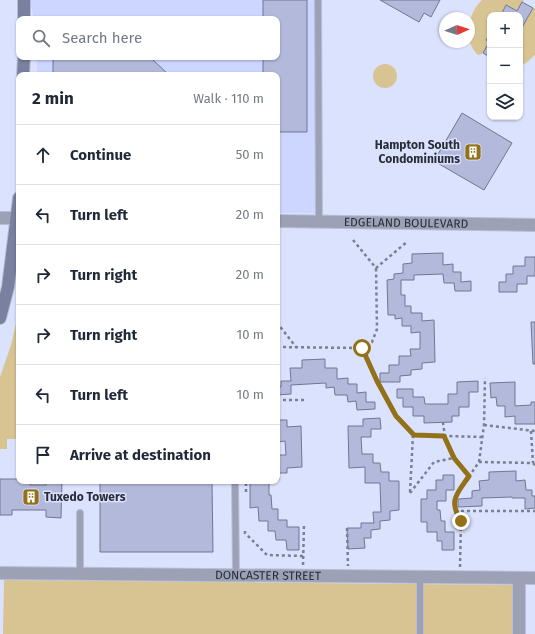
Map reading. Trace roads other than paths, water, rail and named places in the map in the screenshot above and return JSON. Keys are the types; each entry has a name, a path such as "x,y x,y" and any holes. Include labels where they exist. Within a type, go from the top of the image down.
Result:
{"main road":[{"path":"24,0 24,16"},
{"path":"24,60 24,72"},
{"path":"0,318 8,287 16,232"}],"street":[{"path":"0,218 16,218"},
{"name":"EDGELAND BOULEVARD","path":"280,221 535,225"},
{"name":"DONCASTER STREET","path":"0,573 236,574 535,578"},
{"path":"519,578 519,634"}],"lane":[{"path":"318,0 319,221"},
{"path":"235,484 236,574"},
{"path":"80,513 80,573"},
{"path":"420,576 420,634"}],"place":[{"name":"Hampton South Condominiums","path":"473,152"},
{"name":"Tuxedo Towers","path":"31,497"}]}
